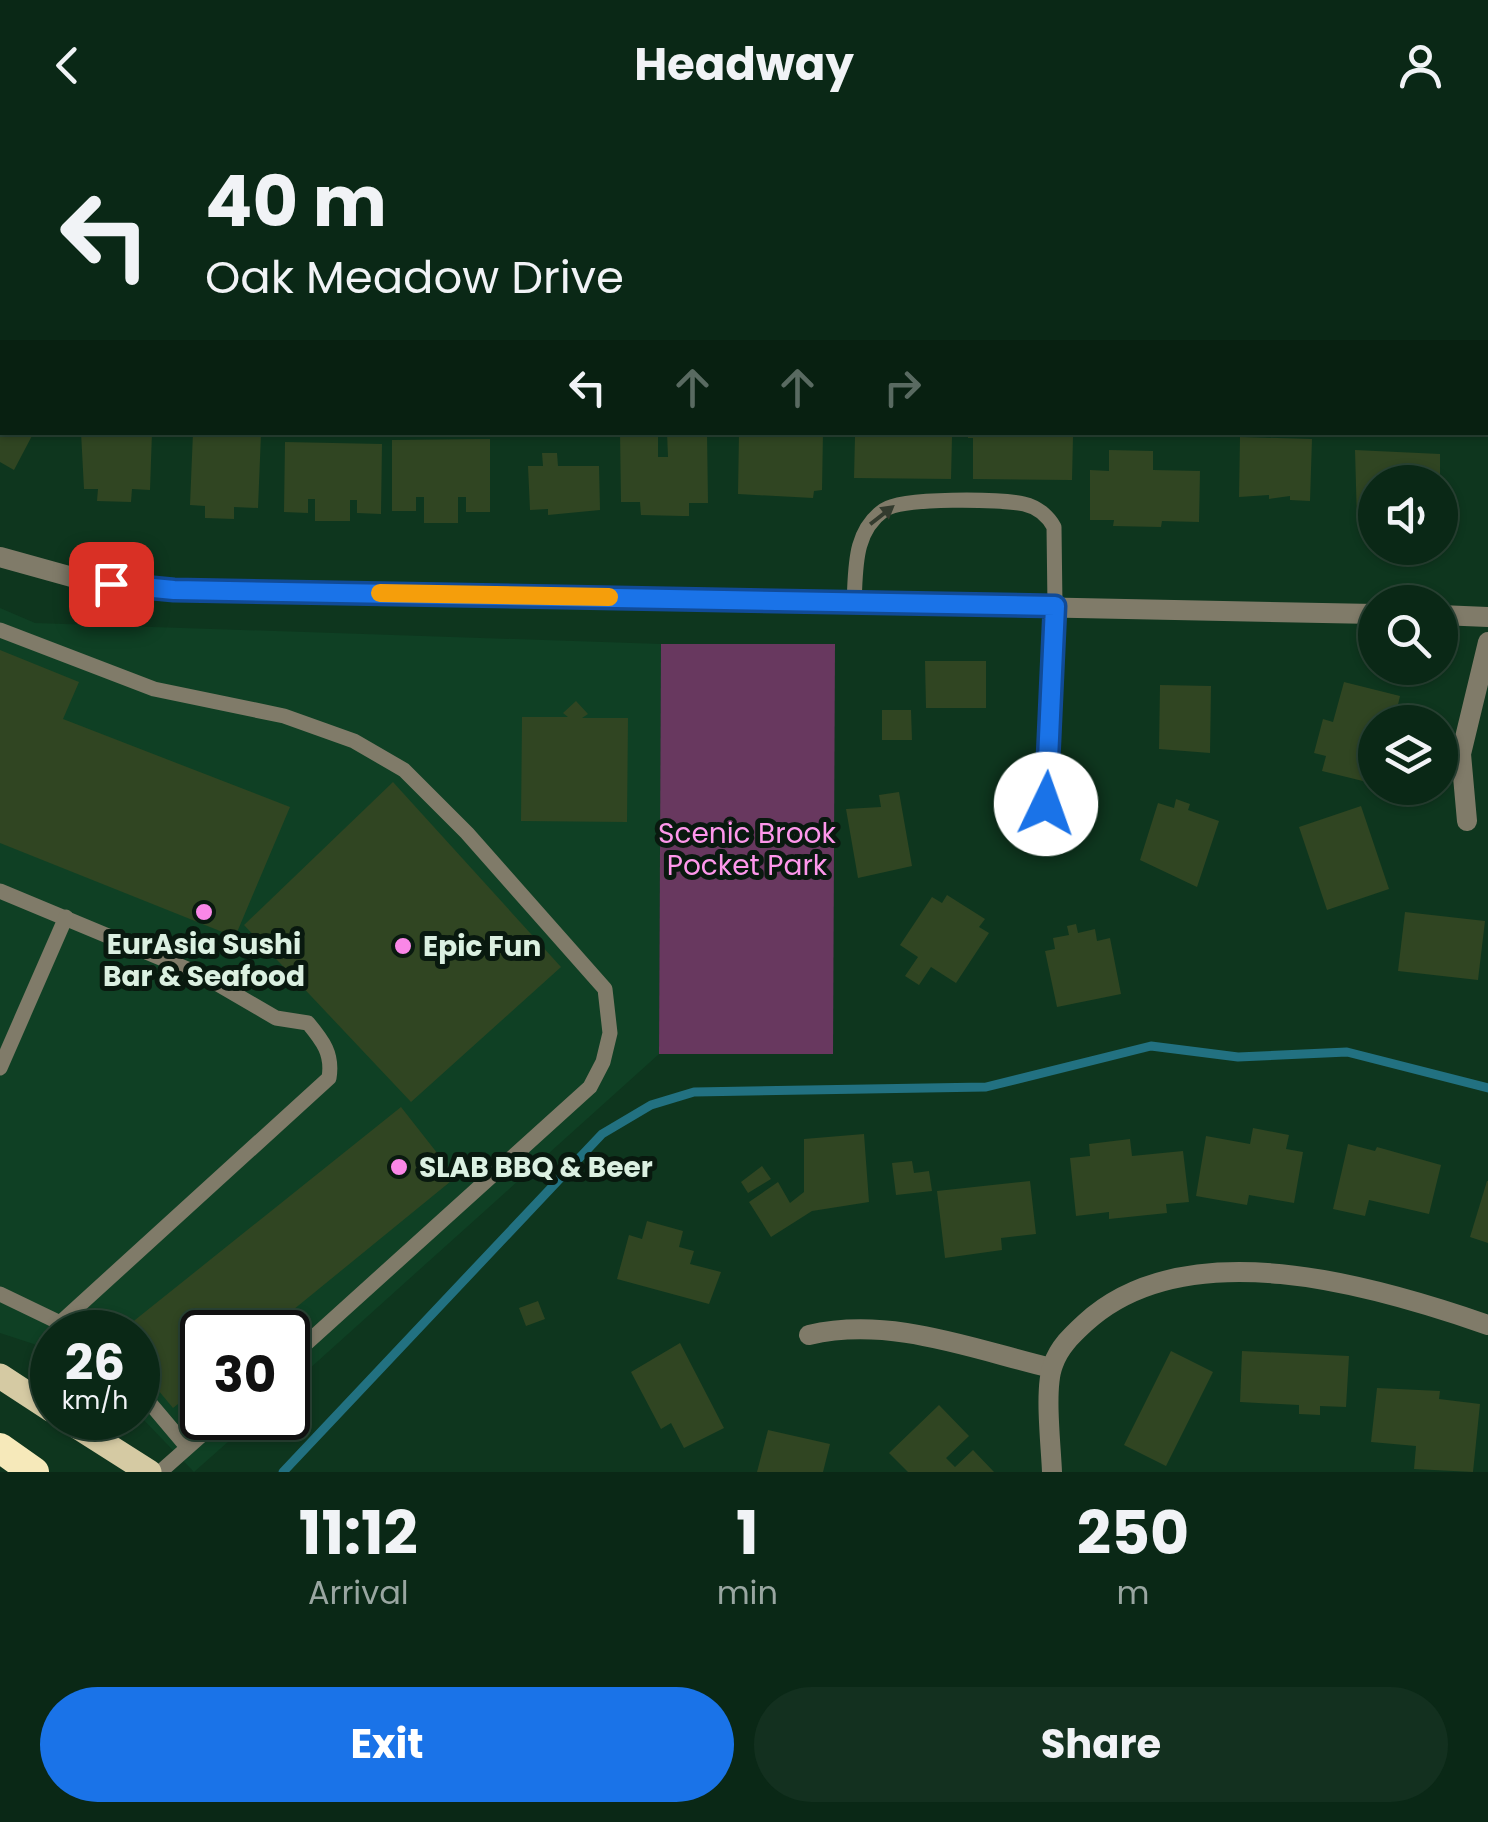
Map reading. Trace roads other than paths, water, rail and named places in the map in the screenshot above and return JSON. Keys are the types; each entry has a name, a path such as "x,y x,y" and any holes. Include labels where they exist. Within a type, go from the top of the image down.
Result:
{"highway":[{"path":"0,1448 34,1472"}],"main road":[{"path":"0,1376 30,1396"},
{"path":"99,1440 150,1472"}],"street":[{"path":"0,558 90,582 174,590 1358,614"},
{"path":"1046,804 1055,606"},
{"path":"1458,616 1488,616"},
{"path":"1467,821 1461,754 1488,642"},
{"path":"1052,1472 1051,1368 1066,1340 1120,1296 1182,1277 1236,1272 1367,1288 1488,1325"},
{"path":"809,1335 849,1326 889,1329 1051,1368"}],"lane":[{"path":"854,603 862,537 883,511 903,503 1014,503 1032,507 1054,527 1055,606"},
{"path":"0,630 154,690 284,716 354,741 404,770 467,833 605,988 610,1032 604,1062 590,1087 310,1340"},
{"path":"0,891 204,976 255,1009 308,1023 324,1042 332,1066 330,1078 74,1310"},
{"path":"0,1068 66,917"},
{"path":"0,1294 35,1310"},
{"path":"160,1416 186,1447"},
{"path":"160,1472 194,1440"}],"waterway":[{"path":"283,1472 602,1134 651,1105 694,1092 986,1087 1151,1046 1238,1057 1347,1052 1488,1088"}],"place":[{"name":"EurAsia Sushi Bar & Seafood","path":"204,912"},
{"name":"Epic Fun","path":"403,946"},
{"name":"SLAB BBQ & Beer","path":"399,1167"}],"park label":[{"name":"Scenic Brook Pocket Park","path":"747,849"}]}
